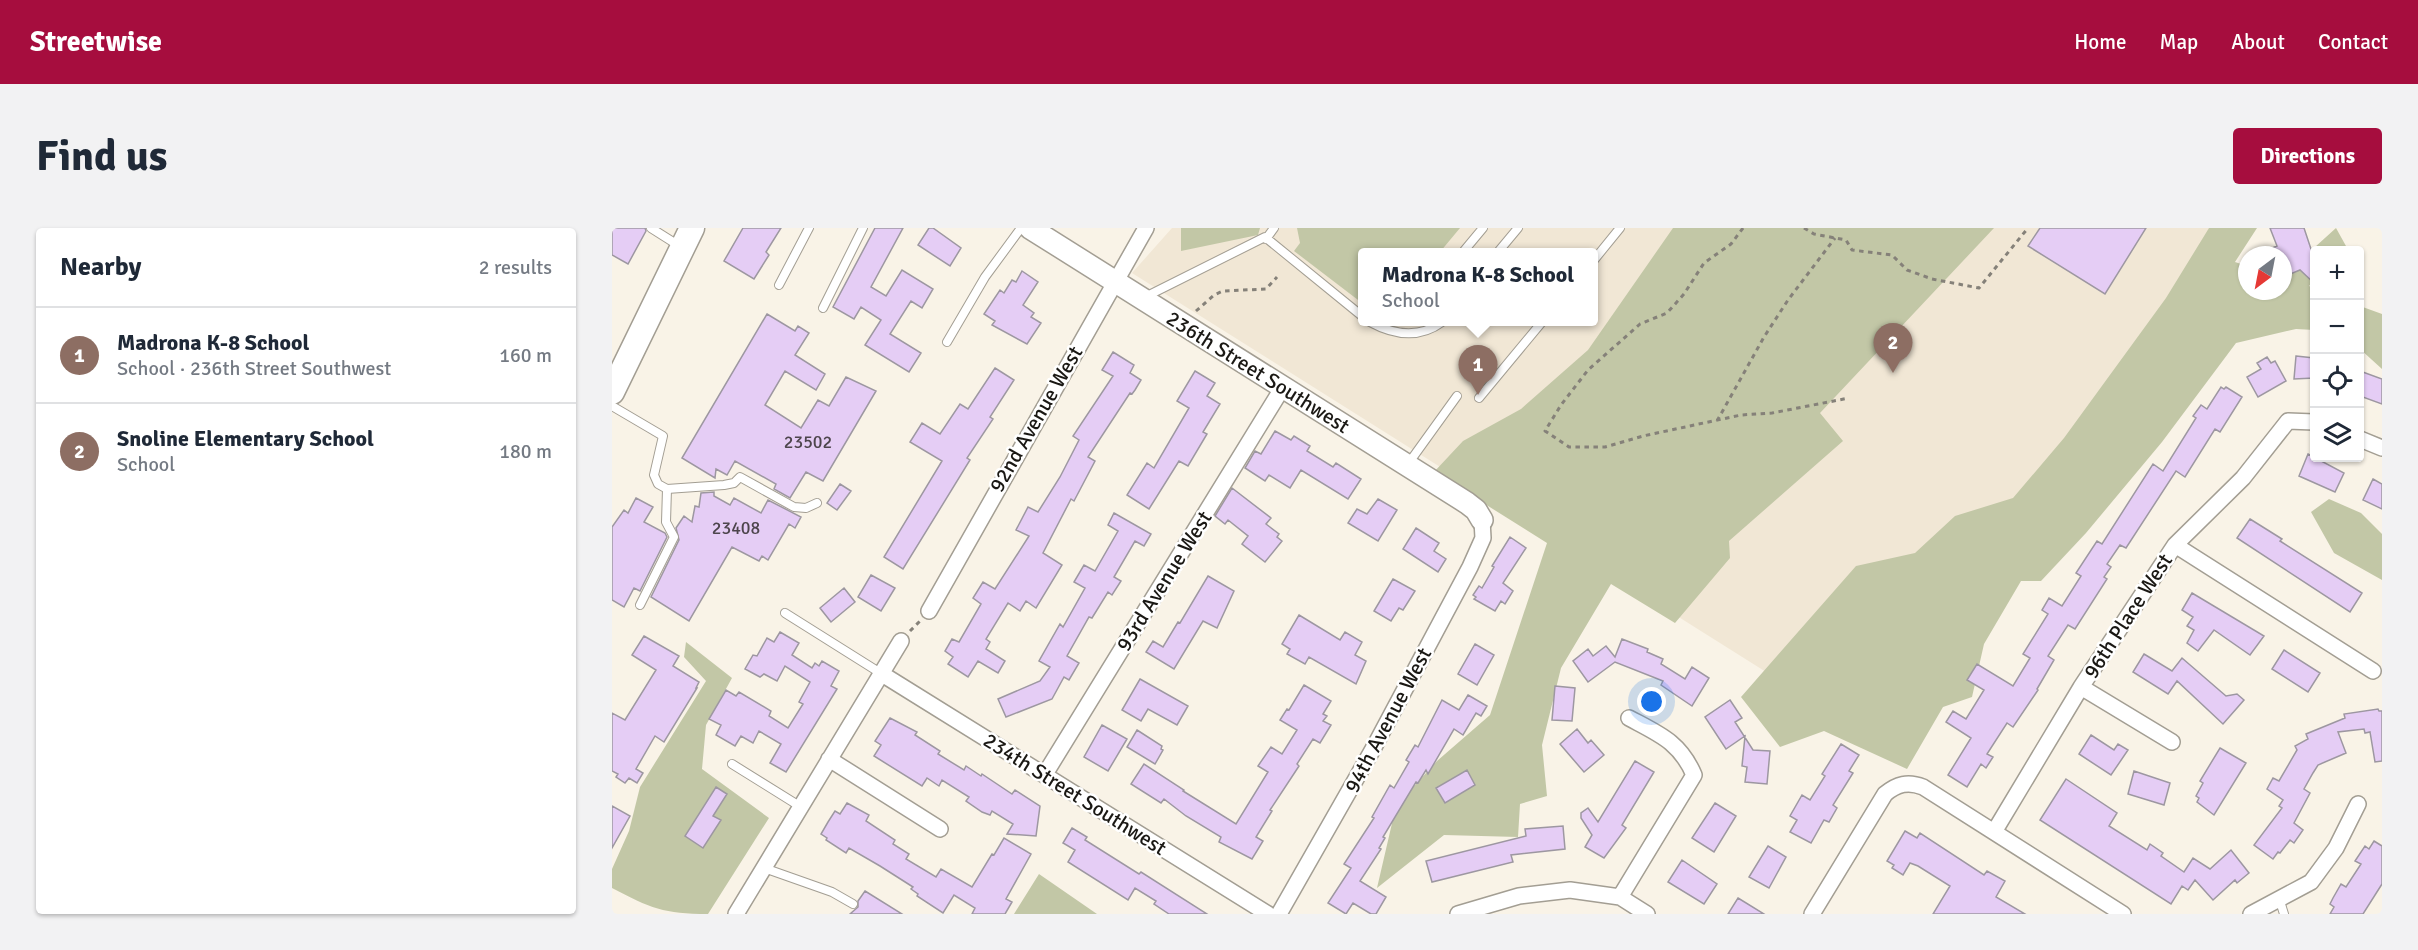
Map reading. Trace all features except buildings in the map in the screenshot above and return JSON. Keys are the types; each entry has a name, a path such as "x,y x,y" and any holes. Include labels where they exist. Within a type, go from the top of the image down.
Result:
{"main road":[{"path":"612,392 687,238"}],"street":[{"name":"236th Street Southwest","path":"1029,228 1467,503 1476,510 1482,520"},
{"name":"92nd Avenue West","path":"929,611 1146,228"},
{"name":"93rd Avenue West","path":"1045,774 1283,387"},
{"name":"96th Place West","path":"1994,832 2081,687 2175,545 2243,478 2288,421 2310,422"},
{"path":"2364,441 2382,448"},
{"name":"94th Avenue West","path":"1279,914 1373,749 1470,567 1483,538 1482,520"},
{"path":"2175,545 2373,671"},
{"path":"736,914 901,641"},
{"name":"234th Street Southwest","path":"882,674 1268,914"},
{"path":"2081,687 2172,742"},
{"path":"1620,897 1694,775 1687,758 1671,741 1629,718"},
{"path":"829,759 939,829"},
{"path":"1812,914 1885,794 1894,787 1914,783 2123,914"},
{"path":"2251,914 2267,910 2279,898 2311,882 2336,848 2358,804"},
{"path":"1458,914 1519,896 1570,890 1620,897 1647,914"}],"lane":[{"path":"651,228 687,238"},
{"path":"779,285 809,228"},
{"path":"823,308 863,228"},
{"path":"947,342 985,277 1021,228"},
{"path":"1142,298 1266,238 1274,228"},
{"path":"1466,248 1483,228"},
{"path":"1501,248 1518,228"},
{"path":"1598,254 1620,228"},
{"path":"1266,238 1358,313"},
{"path":"1380,326 1395,333 1420,333 1433,326"},
{"path":"1479,398 1538,326"},
{"path":"1407,465 1457,396"},
{"path":"612,406 663,436 654,475 658,484 667,489 724,485 734,483 740,477 794,507 806,508 817,503"},
{"path":"639,605 674,537 666,522 667,489"},
{"path":"785,613 882,674"},
{"path":"732,764 801,807"},
{"path":"764,868 832,892 853,904"},
{"path":"2279,898 2284,914"}],"path":[{"path":"1743,228 1731,244 1704,263 1684,294 1667,313 1640,324 1588,370 1561,405 1545,431 1569,447 1605,447 1717,421 1849,398"},
{"path":"1804,228 1814,234 1846,240 1852,250 1892,255 1907,270 1932,279 1979,288 2028,228"},
{"path":"1717,421 1764,337 1788,300 1835,238"},
{"path":"1191,313 1223,291 1266,289 1277,277"},
{"path":"901,641 929,611"}],"shaded area":[{"path":"1172,228 2228,228 1893,752 1132,273"}],"green space":[{"path":"1181,228 1260,228 1258,235 1181,251"},
{"path":"1297,228 1460,228 1443,248 1358,248 1358,300 1294,251 1300,243"},
{"path":"1673,228 1994,228 1820,413 1843,441 1729,541 1730,558 1675,623 1611,584 1561,668 1542,745 1547,796 1520,804 1518,837 1444,835 1377,888 1396,806 1437,761 1490,715 1547,543 1434,472 1463,441 1521,409 1588,350"},
{"path":"2209,228 2257,228 2245,246 2238,246 2238,257 2235,262 2238,263 2238,300 2292,300 2292,268 2310,252 2310,330 2296,329 2236,343 2162,442 2086,533 2041,581 2021,581 1984,644 1972,697 1943,707 1907,769 1824,731 1780,747 1741,697 1856,566 1915,553 1955,516 2013,498 2064,438 2166,298"},
{"path":"2336,228 2346,246 2316,246"},
{"path":"2364,307 2382,314 2382,369 2364,353"},
{"path":"2329,499 2361,513 2382,534 2382,580 2334,553 2311,512"},
{"path":"686,642 732,678 706,725 702,769 769,818 708,914 668,911 612,888 612,869 629,831 640,787 706,681 684,657"},
{"path":"1039,874 1097,914 1014,914"}],"place":[{"name":"Snoline Elementary School","path":"1893,373"},
{"name":"Madrona K-8 School","path":"1478,395"}]}
